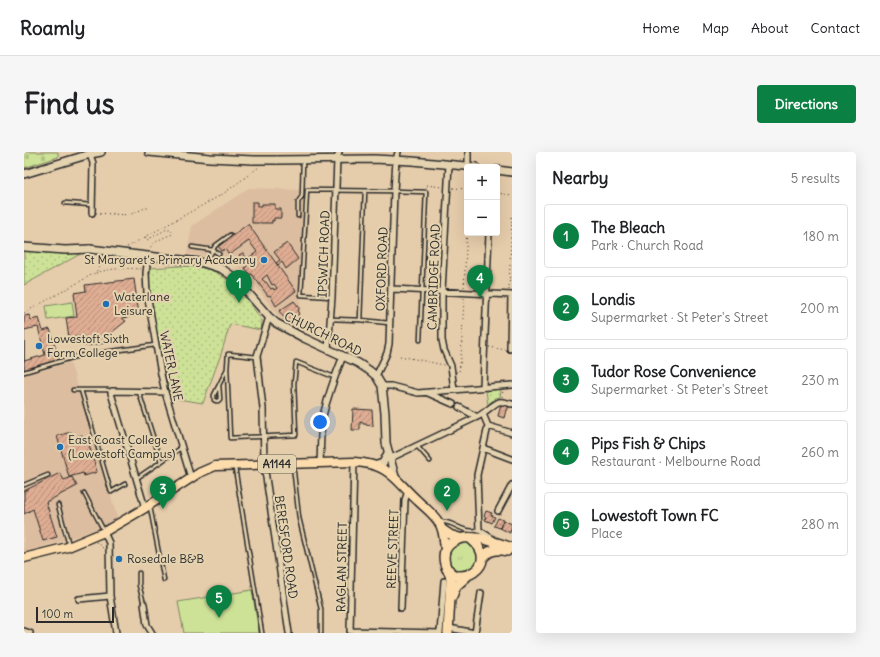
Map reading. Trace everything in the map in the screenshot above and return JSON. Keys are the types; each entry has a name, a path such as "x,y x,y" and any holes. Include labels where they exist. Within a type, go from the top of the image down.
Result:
{"highway":[{"path":"449,630 451,580 449,570 445,563 445,550 452,542 460,538 483,539 512,548"},
{"path":"472,539 480,548 482,559"},
{"path":"450,601 456,586 478,568 486,553 498,549 512,553"},
{"path":"449,570 459,575 467,576"}],"main road":[{"path":"24,174 89,153 101,152"},
{"path":"149,152 241,156 252,160 303,160 338,156 464,166"},
{"path":"500,170 512,172"},
{"name":"CHURCH ROAD","path":"24,247 65,250 90,249 128,251 148,256 208,264 222,269 235,278 269,317 286,329 358,363 376,376 382,386"},
{"path":"382,386 389,456 395,477"},
{"path":"374,466 383,463 389,456"},
{"name":"A1144","path":"24,558 70,546 104,532 208,468 223,465 354,462 374,466 395,477 431,512 441,526 451,535 460,538"},
{"path":"441,526 445,550"}],"street":[{"name":"OXFORD ROAD","path":"376,376 387,353 390,323 394,191 398,152"},
{"path":"468,152 468,164"},
{"path":"89,153 93,164 92,213"},
{"name":"IPSWICH ROAD","path":"328,349 331,319 338,156"},
{"name":"CAMBRIDGE ROAD","path":"449,164 442,291 442,340 451,369 454,390"},
{"path":"483,387 490,236"},
{"name":"WATER LANE","path":"148,256 147,293 165,392 191,478"},
{"path":"392,289 511,295 510,349"},
{"path":"257,357 269,317"},
{"path":"320,463 323,417 343,356"},
{"name":"BERESFORD ROAD","path":"257,357 263,408 264,464 288,633"},
{"path":"382,386 391,386 412,392 427,392 512,385"},
{"path":"148,506 137,478 111,392 165,392"},
{"path":"427,392 453,404"},
{"path":"389,456 417,445 477,417 496,403 502,402 512,404"},
{"path":"459,407 477,417"},
{"path":"483,414 488,426 477,475 479,530 501,544"},
{"path":"488,426 512,432"},
{"path":"483,448 512,460"},
{"name":"RAGLAN STREET","path":"354,462 350,631 440,633"},
{"path":"498,511 510,496 512,485"},
{"name":"REEVE STREET","path":"402,608 405,500 408,491"},
{"path":"104,532 109,549 110,596 116,633"},
{"path":"440,633 444,581"},
{"path":"449,630 475,633 481,593"},
{"path":"79,599 110,596"},
{"path":"144,604 147,625 152,633"}],"lane":[{"path":"298,216 298,202 302,196 303,160"},
{"path":"332,297 301,295 307,190 426,192 420,340"},
{"path":"360,320 365,191"},
{"path":"65,203 92,206"},
{"path":"208,264 209,257 215,246 230,235"},
{"path":"192,247 213,250 219,254"},
{"path":"331,319 390,323"},
{"path":"24,372 78,356 156,345"},
{"path":"257,357 228,354 229,437 297,434 294,384 296,362 335,377"},
{"path":"219,385 220,399 216,401 214,397 219,385 227,369"},
{"path":"73,390 108,390 111,392"},
{"path":"80,390 111,492 125,484"},
{"path":"139,392 161,462"},
{"path":"417,445 430,461"},
{"path":"137,478 181,448"},
{"path":"293,464 299,518 321,609 321,633"},
{"path":"234,465 262,633"},
{"path":"24,485 48,475"},
{"path":"84,493 104,532"},
{"path":"58,505 70,546"},
{"path":"148,506 164,580"},
{"path":"441,526 447,522 457,528 467,531 479,530"},
{"path":"139,573 139,585 144,604"}],"path":[{"path":"128,251 145,237 239,184 261,165"},
{"path":"500,193 512,195"},
{"path":"92,213 129,215 148,208"},
{"path":"511,295 512,215"},
{"path":"145,237 147,240 167,229 172,230 171,235 164,237 151,246 148,256"},
{"path":"400,356 459,372 461,358 467,236"},
{"path":"95,273 103,263 114,256"},
{"path":"24,313 95,273 109,269 147,269"},
{"path":"485,346 507,350 510,349"},
{"path":"502,385 502,402"},
{"path":"90,538 92,541 105,549 109,549"}],"shaded area":[{"name":"St Margaret's Primary Academy","path":"249,188 304,190 299,332 279,317 243,269 222,258 187,254 192,226"},
{"name":"East Coast College (Lowestoft Campus)","path":"70,362 118,520 75,537 24,552 24,375"}],"green space":[{"path":"24,152 58,152 58,157 24,168"},
{"path":"24,249 82,253 24,285"},
{"path":"180,266 208,269 224,277 239,290 262,321 261,330 230,324 203,403 171,398 156,331 148,286 151,268"},
{"path":"72,302 74,316 48,320 46,306"},
{"path":"498,388 501,391 500,397 495,398 488,405 486,390"},
{"path":"463,541 469,542 477,550 477,562 469,570 463,571 457,570 449,562 448,556 449,550 457,542"},
{"path":"252,590 259,633 184,633 178,602"}],"building":[{"path":"252,202 258,202 258,206 262,206 262,204 275,204 275,209 281,209 281,218 274,218 272,223 252,223"},
{"path":"248,224 296,291 276,306 270,295 268,296 252,274 250,275 245,268 247,266 239,255 243,253 247,259 257,252 249,241 229,255 225,249 222,251 218,246","holes":["267,275 272,285 274,284 277,288 274,290 273,288 271,289 262,279"]},
{"path":"287,243 298,259 286,269 282,262 278,265 276,263 280,260 274,252"},
{"name":"Waterlane Leisure","path":"134,279 139,315 122,318 126,321 106,337 106,343 85,346 84,336 69,338 66,318 77,317 74,293 86,291 85,285"},
{"path":"294,301 299,307 298,319 288,323 279,311"},
{"name":"Lowestoft Sixth Form College","path":"29,315 31,320 39,318 43,331 50,329 59,360 24,371 24,316"},
{"path":"38,327 45,355 24,361 24,330"},
{"path":"501,404 509,406 507,411 506,410 504,418 498,416"},
{"path":"353,409 372,410 373,426 360,422 360,430 352,430"},
{"path":"71,432 72,438 82,435 84,442 88,441 97,472 84,476 83,473 69,477 57,436"},
{"path":"60,473 64,480 72,477 77,486 46,502 57,537 43,541 33,509 24,514 24,491"},
{"path":"486,511 492,513 491,515 495,517 492,523 485,520 486,517 484,516"},
{"path":"498,518 503,520 500,528 494,526"},
{"path":"503,520 512,524 510,533 500,528"}],"place":[{"name":"St Margaret's Primary Academy","path":"264,260"},
{"name":"Pips Fish & Chips","path":"480,298"},
{"name":"The Bleach","path":"239,303"},
{"name":"Waterlane Leisure","path":"106,304"},
{"name":"Lowestoft Sixth Form College","path":"39,346"},
{"name":"East Coast College (Lowestoft Campus)","path":"60,447"},
{"name":"Tudor Rose Convenience","path":"163,509"},
{"name":"Londis","path":"447,511"},
{"name":"Rosedale B&B","path":"119,559"},
{"name":"Lowestoft Town FC","path":"219,618"}]}
